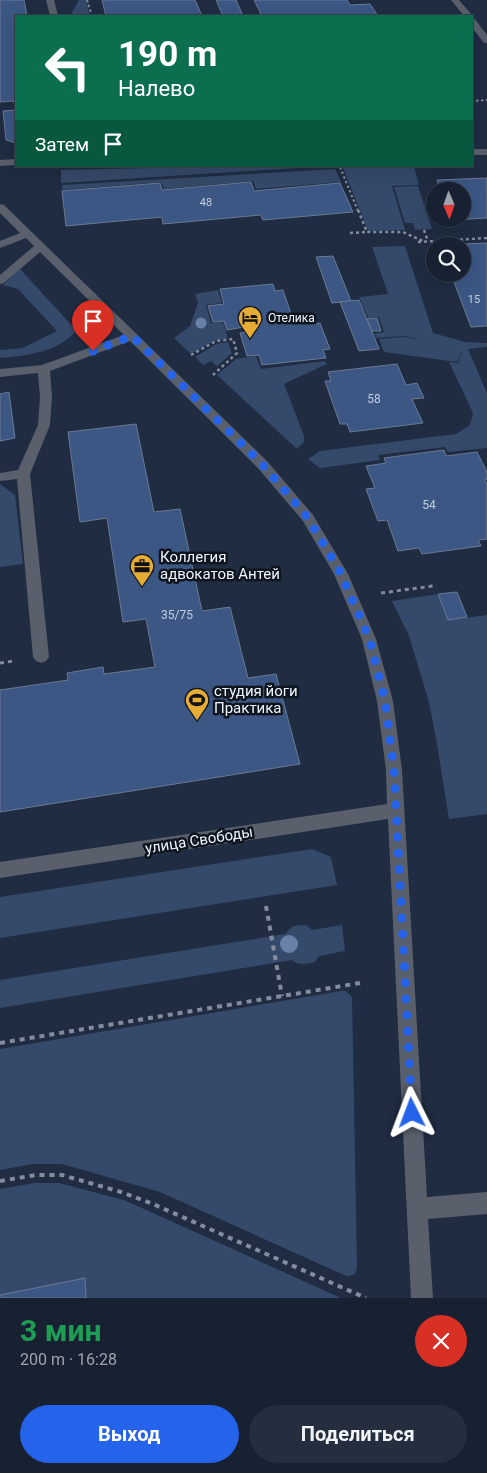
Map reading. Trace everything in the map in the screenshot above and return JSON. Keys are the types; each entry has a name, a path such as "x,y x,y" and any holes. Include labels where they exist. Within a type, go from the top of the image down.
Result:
{"street":[{"path":"50,0 54,15"},
{"path":"455,0 467,15"},
{"path":"473,23 487,41"},
{"path":"473,152 487,152"},
{"path":"0,162 15,162"},
{"path":"0,207 262,464 308,518 341,574 369,638 385,701 397,810 422,1298"},
{"path":"0,245 27,234"},
{"path":"0,281 40,247"},
{"path":"0,373 44,370 132,336"},
{"path":"41,657 23,474 44,425 46,397 44,370"},
{"path":"0,476 23,474"},
{"name":"улица Свободы","path":"0,870 397,810"},
{"path":"416,1209 487,1203"}],"path":[{"path":"87,0 92,15"},
{"path":"473,101 487,100"},
{"path":"340,167 367,232"},
{"path":"350,233 398,230 408,232 423,241"},
{"path":"424,230 427,237"},
{"path":"471,239 487,238"},
{"path":"418,242 423,241"},
{"path":"191,356 216,341 233,339 237,353 213,374"},
{"path":"381,594 433,586"},
{"path":"266,906 282,996"},
{"path":"0,1043 360,983"},
{"path":"0,1182 36,1175 62,1175 121,1192 154,1204 366,1298"}],"shaded area":[{"path":"79,0 86,0 90,15 71,15"},
{"path":"194,167 312,167 61,183 61,170"},
{"path":"414,167 419,185 392,186 405,230 368,231 343,168"},
{"path":"335,169 341,182 256,189 253,181 164,189 161,182 62,190 62,185"},
{"path":"418,186 426,211 426,228 432,229 415,230 413,223 405,223 394,187"},
{"path":"405,246 433,333 465,342 487,343 487,347 468,349 487,393 487,448 448,452 445,447 378,455 380,460 320,468 308,459 320,451 456,434 470,425 473,413 449,362 458,363 463,349 457,362 384,352 379,339 404,337 423,340 404,336 376,338 374,334 384,332 379,317 368,318 359,297 388,294 372,247"},
{"path":"20,269 75,329 75,332 60,344 40,352 0,358 0,350 23,348 57,331 18,289 3,285"},
{"path":"218,290 222,303 206,305 211,323 223,322 228,338 214,341 191,354 174,338 190,326 198,303 195,294"},
{"path":"228,342 232,353 217,366 211,361 203,365 195,357 216,344"},
{"path":"256,356 261,369 325,361 327,364 284,384 304,436 304,442 297,449 217,375 236,359"},
{"path":"0,484 15,495 23,564 0,567"},
{"path":"438,594 448,620 487,615 487,814 449,819 429,702 409,636 392,601"},
{"path":"312,849 331,857 337,885 0,938 0,897"},
{"path":"306,925 312,930 342,925 345,951 319,956 315,962 309,963 300,964 292,960 0,1008 0,980 285,934 293,926"},
{"path":"346,991 352,997 357,1267 355,1274 344,1275 160,1192 62,1164 32,1164 0,1170 0,1049"},
{"path":"34,1183 59,1183 124,1200 341,1298 86,1298 84,1279 0,1295 0,1189"}],"building":[{"path":"0,0 24,0 27,15 15,15 15,110 14,101 0,102"},
{"path":"102,0 195,0 202,15 106,15"},
{"path":"216,0 236,0 243,15 223,15"},
{"path":"254,0 347,0 350,5 370,4 377,15 262,15"},
{"path":"15,110 15,143 6,140 3,111"},
{"path":"487,178 487,218 471,219 471,182 438,182 437,180"},
{"path":"251,182 254,191 340,183 353,212 263,220 261,215 163,224 162,217 66,226 62,191 160,183 162,190"},
{"path":"487,243 487,326 471,327 454,282 471,282 471,244"},
{"path":"333,256 351,301 332,303 316,257"},
{"path":"273,284 275,291 283,290 291,314 284,315 285,319 310,317 313,324 320,323 330,349 323,350 326,358 262,365 259,355 247,356 240,333 246,332 244,327 227,330 224,321 213,322 208,306 224,304 220,289"},
{"path":"359,300 379,349 359,351 340,302"},
{"path":"377,318 381,331 372,331 367,319"},
{"path":"397,364 406,385 417,383 424,398 412,399 423,423 350,432 347,424 340,424 325,381 331,381 328,372"},
{"path":"9,392 15,438 0,441 0,394"},
{"path":"136,424 154,512 180,509 202,611 230,607 248,678 276,674 300,764 0,812 0,690 68,680 67,673 103,667 104,674 155,667 146,619 123,622 107,518 80,522 68,432"},
{"path":"444,450 446,456 477,452 487,472 487,479 485,480 487,485 487,539 478,540 481,546 422,554 419,548 398,551 387,520 378,521 366,489 375,488 366,466 386,463 384,458"},
{"path":"457,592 467,617 448,620 438,594"},
{"path":"85,1278 86,1298 0,1298 0,1295"}],"place":[{"name":"Отелика","path":"250,339"},
{"name":"Коллегия адвокатов Антей","path":"142,587"},
{"name":"студия йоги Практика","path":"197,721"}],"route":[{"path":"93,351 132,336 262,464 308,518 341,574 369,638 385,701 394,770 412,1113"}]}
